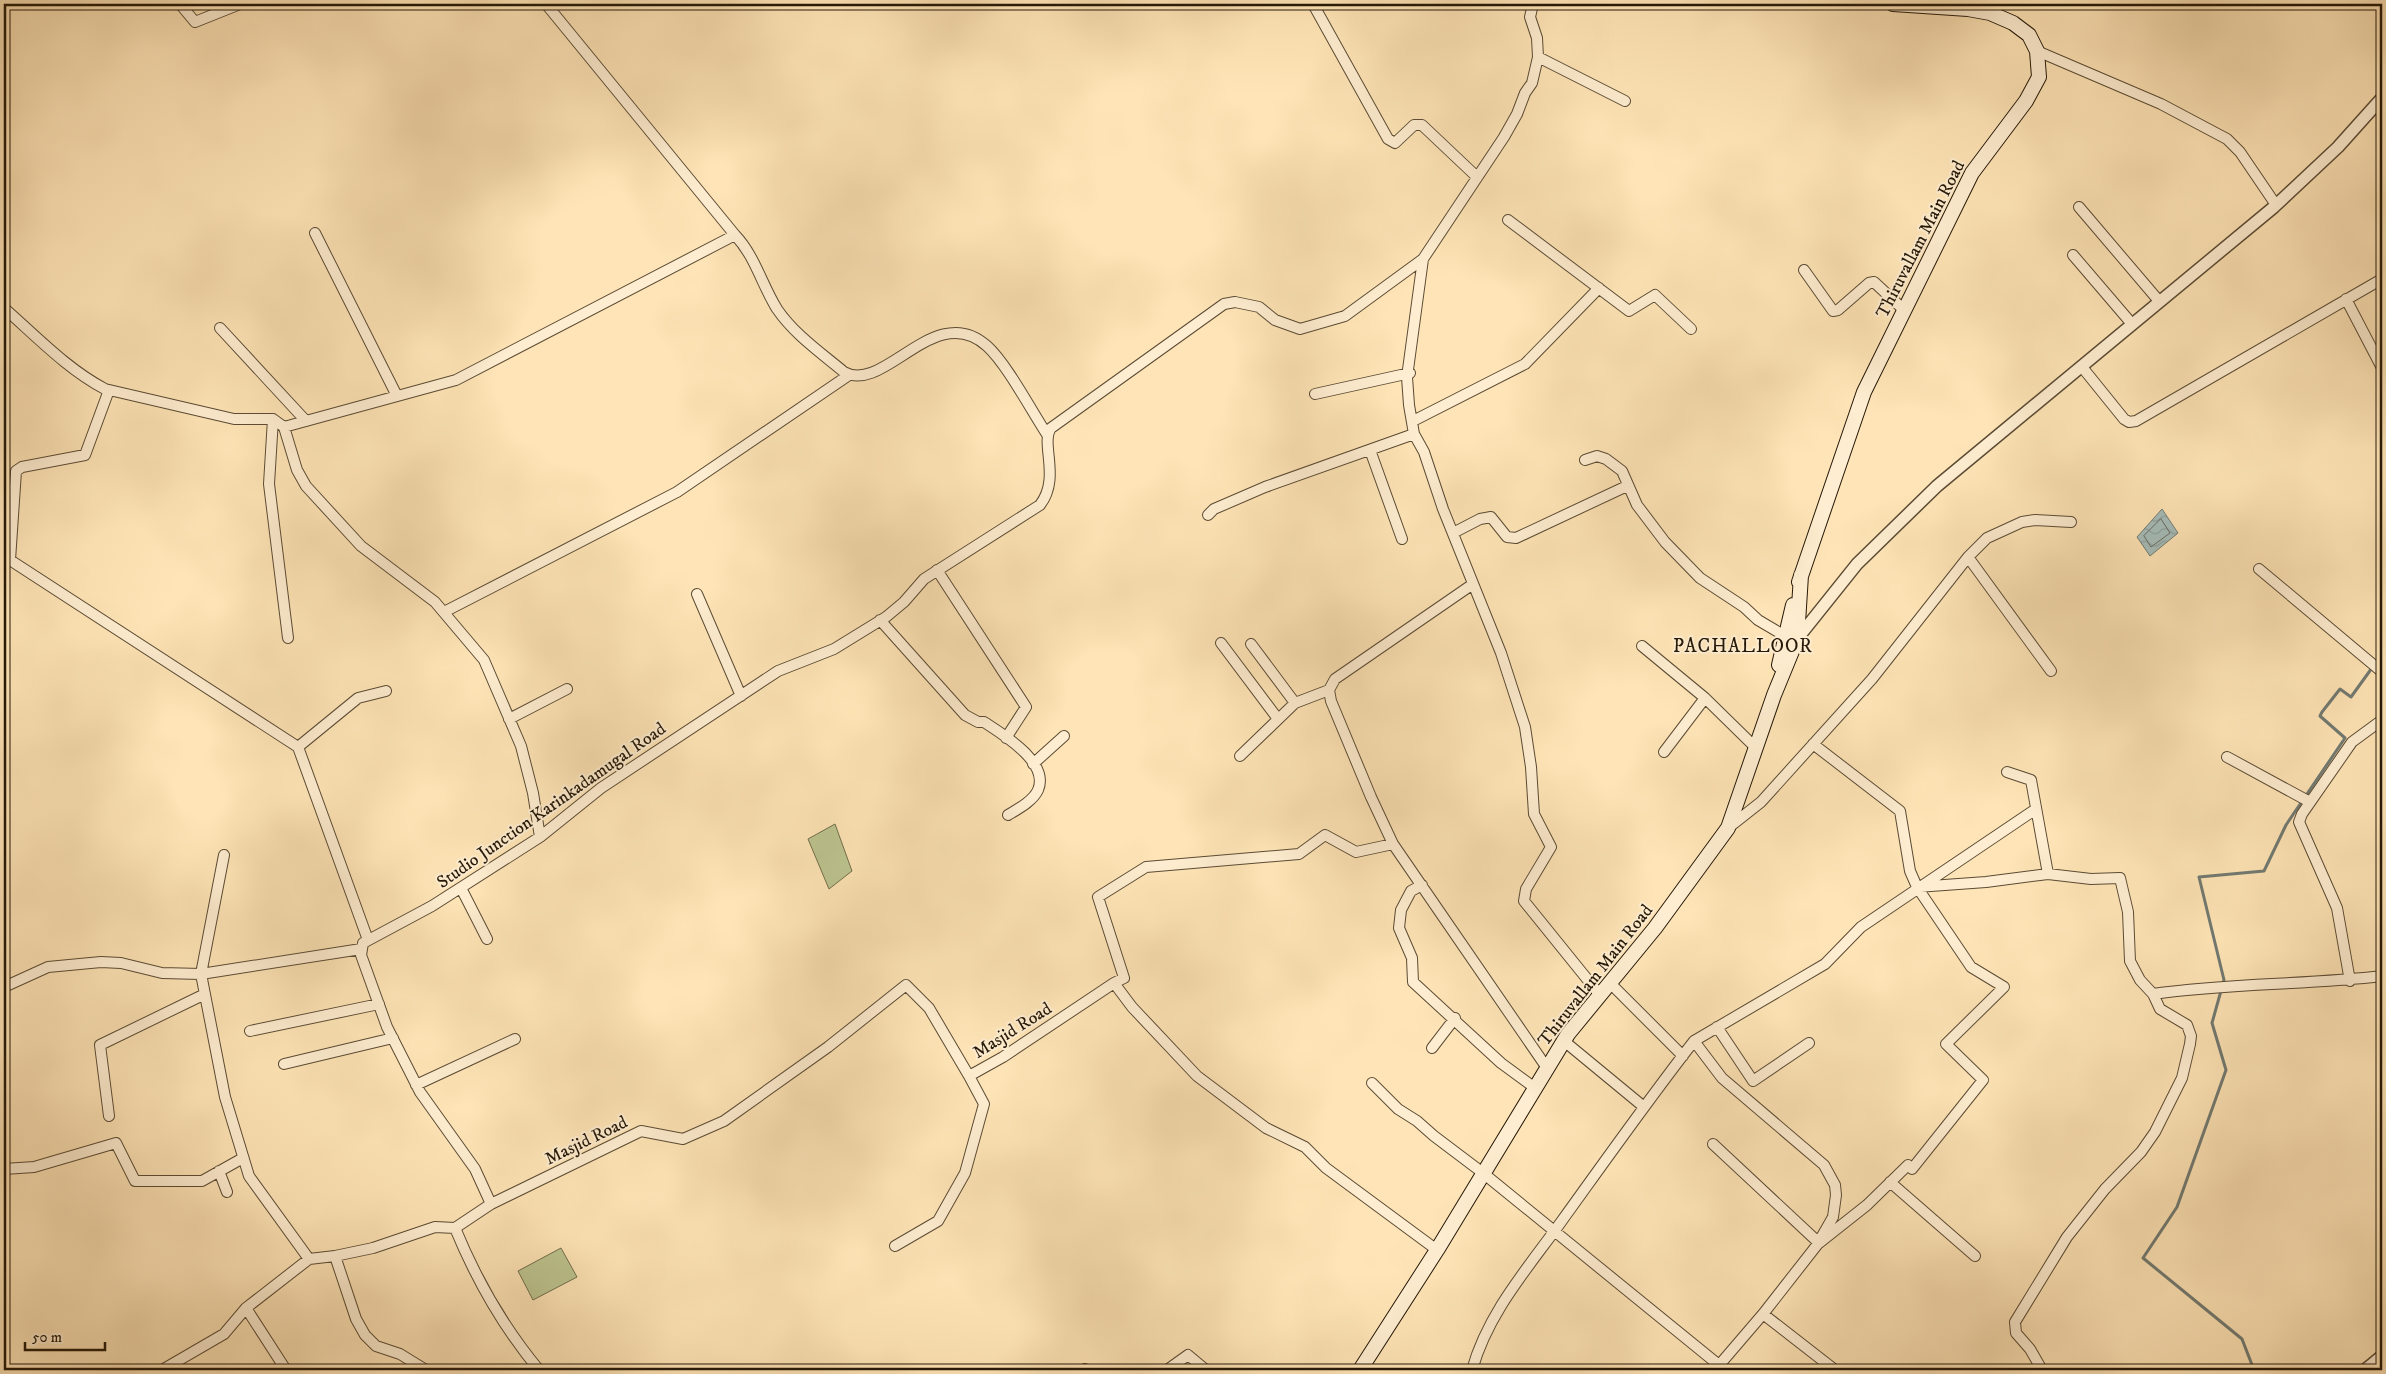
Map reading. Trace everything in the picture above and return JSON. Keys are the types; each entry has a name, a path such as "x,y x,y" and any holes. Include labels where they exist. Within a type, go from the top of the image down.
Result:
{"main road":[{"path":"1893,4 1972,7 2013,22 2029,36 2037,51"},
{"name":"Thiruvallam Main Road","path":"1360,1370 1437,1250 1564,1041 1655,928 1728,828 1774,695 1791,638 1801,575 1864,392 1972,173 2026,101 2039,77 2037,51"}],"street":[{"path":"180,4 195,22 240,4"},
{"path":"546,4 744,245 787,323 849,375 867,376 938,336 961,334 977,339 996,356 1048,436"},
{"path":"1313,4 1388,139 1395,143 1414,125 1422,126 1477,177"},
{"path":"1048,436 1050,429 1057,423 1224,304 1235,302 1259,307 1275,320 1300,329 1345,316 1424,259 1517,114 1525,94 1532,83 1538,57 1537,38 1530,18 1533,4"},
{"path":"2037,51 2168,108 2227,139 2240,152 2276,205"},
{"path":"1538,57 1625,100"},
{"path":"1585,460 1597,456 1606,459 1622,471 1636,505 1700,578 1744,607 1758,620 1791,638 1857,564 1937,486 2276,205 2338,147 2382,98"},
{"path":"2080,207 2159,301"},
{"path":"1508,220 1629,311 1655,295 1691,329"},
{"path":"315,233 397,396"},
{"path":"284,427 456,380 735,235"},
{"path":"2073,255 2132,324"},
{"path":"1424,259 1408,392 1414,434 1424,452 1453,533 1501,653 1525,727 1531,767 1534,814 1550,844 1550,852 1526,889 1524,901 1600,996"},
{"path":"1804,270 1833,311 1838,310 1869,283 1874,282 1904,310"},
{"path":"2082,367 2124,419 2129,422 2136,421 2382,279"},
{"path":"1413,421 1525,364 1599,288"},
{"path":"2346,299 2382,368"},
{"path":"4,308 69,365 91,381 109,390 234,419 273,419 284,427 297,470 306,486 361,546 421,589 444,612 484,660 521,746 531,784 540,837"},
{"path":"220,328 306,421"},
{"path":"1315,394 1410,373"},
{"path":"444,612 677,492 849,375"},
{"path":"109,390 85,455 22,467 16,471 10,560 298,747 368,940"},
{"path":"104,403 122,394"},
{"path":"273,419 269,484 288,638"},
{"path":"1208,516 1214,509 1265,487 1414,434"},
{"name":"Studio Junction Karinkadamugal Road","path":"361,949 363,943 432,906 540,837 601,788 778,671 834,650 880,620 904,602 924,579 1040,505 1047,492 1051,468 1048,436"},
{"path":"1370,450 1402,539"},
{"path":"1453,533 1480,519 1491,517 1507,537 1516,538 1627,486"},
{"path":"1728,828 1761,802 1872,679 1968,557 1987,538 2022,522 2036,520 2071,522"},
{"path":"1968,557 2051,671"},
{"path":"2259,569 2382,672"},
{"path":"937,570 1026,707 1006,738"},
{"path":"1473,584 1412,628 1351,666 1335,679 1329,690 1331,701 1371,797 1394,844 1547,1068"},
{"path":"697,594 741,696"},
{"path":"880,620 965,715 978,722 984,722 1021,748 1033,764 1038,775 1037,792 1008,815"},
{"path":"1220,642 1278,719"},
{"path":"1251,644 1295,703"},
{"path":"1642,646 1705,698 1755,747"},
{"path":"509,719 568,689"},
{"path":"1240,756 1295,703 1329,690"},
{"path":"298,747 358,698 386,691"},
{"path":"1664,752 1705,698"},
{"path":"2350,980 2337,908 2299,826 2300,816 2352,742 2382,720"},
{"path":"1033,764 1064,736"},
{"path":"1813,744 1900,811 1910,870 1917,888 1971,967 2004,987 1946,1044 1983,1080 1912,1169 1908,1166 1867,1205 1818,1243"},
{"path":"2227,757 2310,802"},
{"path":"2006,772 2031,780 2048,874"},
{"path":"1472,1370 1477,1351 1495,1313 1694,1041 1825,964 1861,926 2036,810"},
{"path":"1394,844 1356,852 1325,835 1299,854 1146,867 1098,897 1124,978 1114,983 1132,1007 1197,1076 1266,1128 1305,1148 1326,1168 1437,1250"},
{"path":"224,854 201,974 225,1097 249,1176 308,1259"},
{"path":"1917,888 2048,874 2091,878 2120,878 2128,912 2130,961 2140,980 2153,994 2156,1003 2165,1013 2187,1026 2190,1030 2190,1044 2182,1078 2155,1132 2141,1152 2105,1189 2067,1237 2015,1322 2016,1333 2030,1349 2042,1370"},
{"path":"1422,885 1411,891 1401,910 1399,928 1412,958 1413,982 1455,1018 1501,1063 1535,1088"},
{"path":"461,888 488,939"},
{"path":"4,987 48,967 101,962 121,963 162,972 201,974 361,949 392,1038 416,1084 475,1169 491,1204 455,1228 435,1227 373,1248 335,1256 308,1259 246,1308 224,1334 162,1370"},
{"path":"2153,994 2203,987 2350,980 2382,976"},
{"name":"Masjid Road","path":"491,1204 642,1131 683,1139 724,1122 828,1047 906,985 929,1008 969,1076 1003,1057 1114,983"},
{"path":"1610,983 1683,1056"},
{"path":"109,1116 100,1045 205,994"},
{"path":"250,1031 379,1004"},
{"path":"1432,1048 1455,1018"},
{"path":"1716,1027 1753,1081 1809,1043"},
{"path":"284,1064 392,1038"},
{"path":"416,1084 514,1039"},
{"path":"1564,1041 1644,1107"},
{"path":"1372,1083 1398,1109 1418,1121 1434,1136 1483,1173 1720,1369 1818,1243 1829,1226 1836,1206 1835,1185 1831,1176 1809,1150 1722,1078 1694,1041"},
{"path":"895,1246 938,1222 965,1173 984,1104 969,1076"},
{"path":"4,1168 34,1168 116,1143 135,1181 202,1181 243,1158"},
{"path":"1713,1144 1818,1243"},
{"path":"219,1171 227,1192"},
{"path":"1890,1182 1974,1256"},
{"path":"455,1228 485,1290 522,1350 539,1370"},
{"path":"335,1256 356,1319 364,1335 376,1346 400,1354 426,1370"},
{"path":"246,1308 286,1370"},
{"path":"1763,1314 1835,1370"},
{"path":"1167,1370 1188,1355 1206,1370"},
{"path":"2365,1370 2382,1356"}],"green space":[{"path":"835,824 852,871 829,889 808,839"},
{"path":"561,1248 577,1277 533,1300 518,1271"}],"water":[{"path":"2162,509 2178,533 2150,556 2137,537"}],"waterway":[{"path":"2254,1370 2242,1339 2143,1258 2177,1207 2226,1070 2212,1023 2224,980 2199,877 2264,871 2286,825 2345,738 2320,716 2322,712 2340,689 2351,697 2382,654"}],"district":[{"name":"PACHALLOOR","path":"1743,645"}]}
